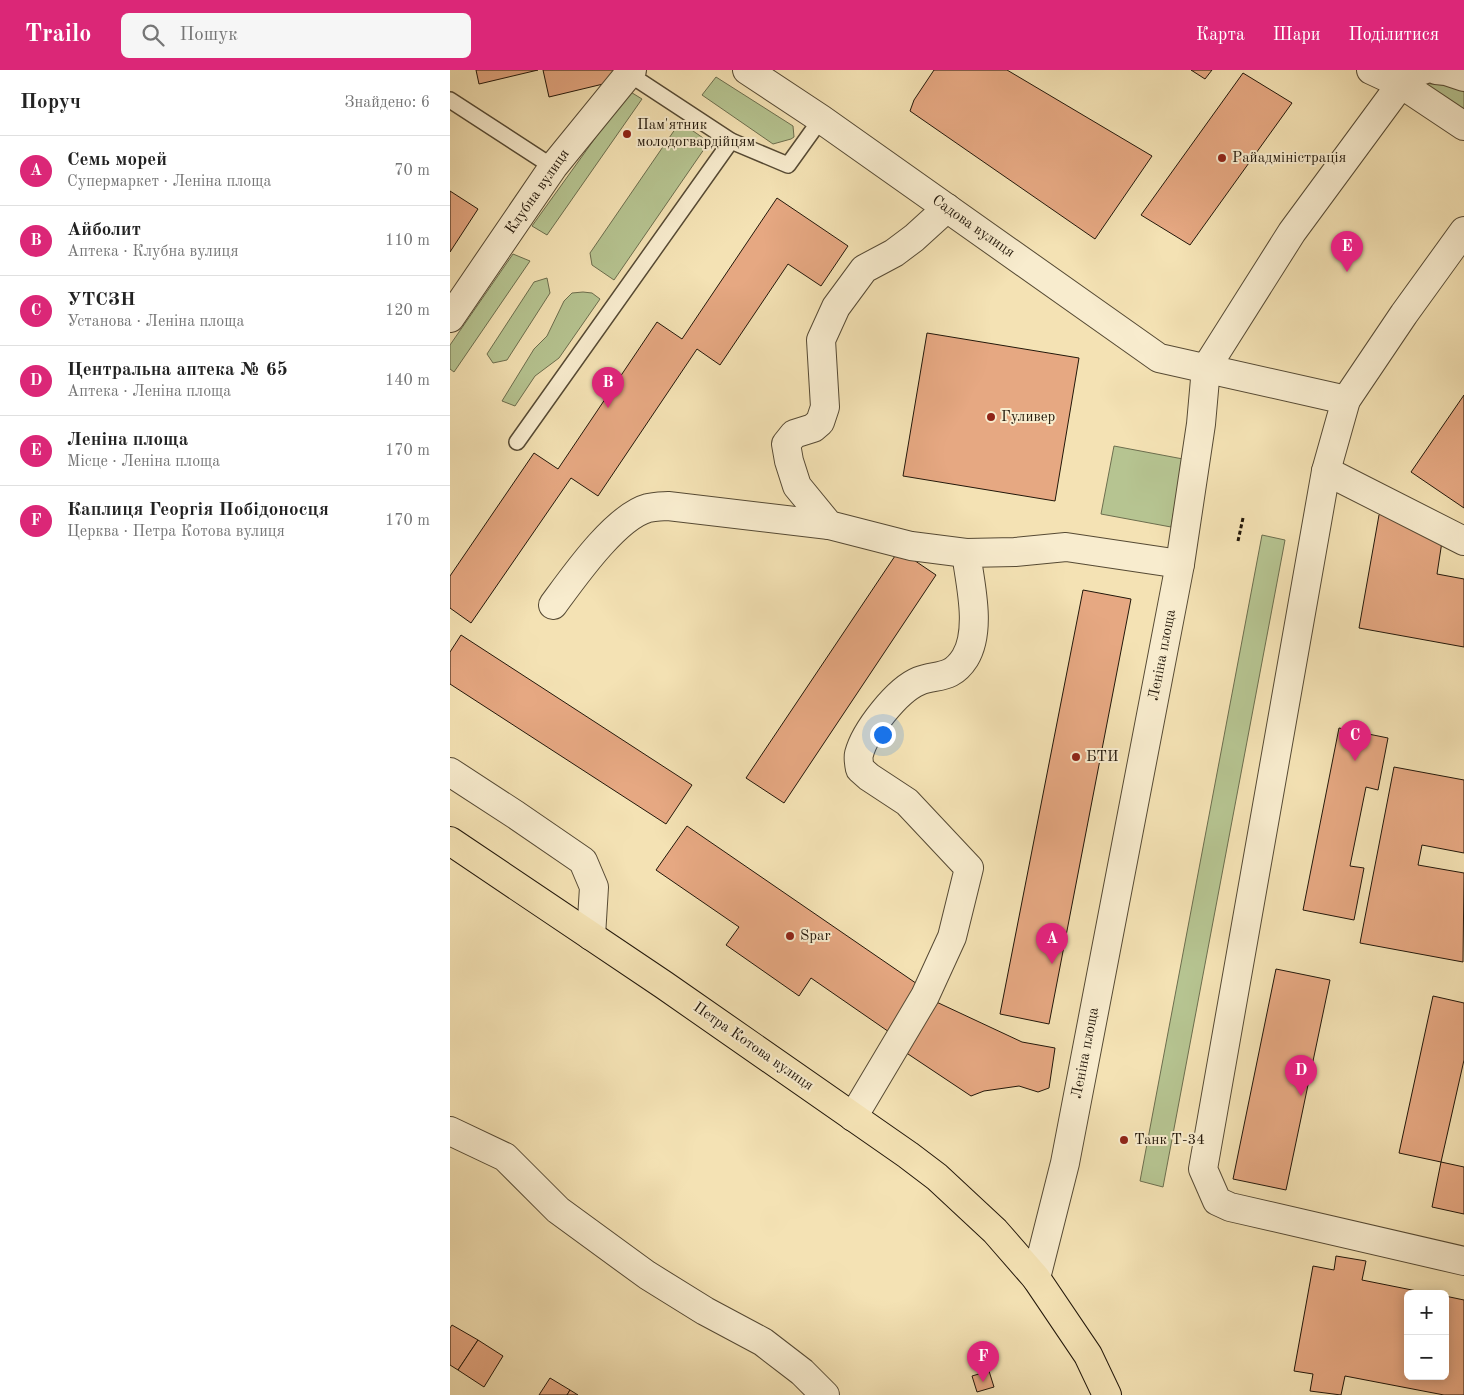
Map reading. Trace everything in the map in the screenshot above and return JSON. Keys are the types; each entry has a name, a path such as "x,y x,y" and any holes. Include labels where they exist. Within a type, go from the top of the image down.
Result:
{"highway":[{"name":"Петра Котова вулиця","path":"450,841 854,1117 937,1177 995,1231 1036,1278 1088,1355 1107,1395"}],"street":[{"name":"Садова вулиця","path":"747,70 821,119 1159,358 1346,400"},
{"path":"1372,70 1412,77 1464,126"},
{"path":"1436,70 1464,77"},
{"name":"Клубна вулиця","path":"450,318 553,167 631,72"},
{"name":"Леніна площа","path":"1036,1278 1065,1163 1180,564 1201,424 1206,368 1292,232 1412,77"},
{"path":"829,526 797,486 786,444 794,434 814,428 820,422 825,408 821,340 836,307 864,269 914,238 948,208"},
{"path":"1464,231 1404,314 1346,400 1326,471 1203,1169 1217,1201 1230,1207 1464,1261"},
{"path":"1326,471 1464,541"},
{"path":"553,606 595,550 627,520 647,509 668,506 829,526 911,546 966,552 1015,552 1066,547 1180,564"},
{"path":"854,1117 925,996 952,936 969,868 906,802 860,769 858,755 870,728 904,689 919,681 951,673 965,658 973,635 973,608 966,552"},
{"path":"450,772 583,861 594,887 591,936"},
{"path":"450,1131 505,1157 565,1215 648,1275 706,1311 763,1342 802,1372 824,1395"}],"lane":[{"path":"631,72 731,141 788,165 821,119"},
{"path":"450,100 553,167"},
{"path":"517,442 731,141"}],"path":[{"path":"1238,541 1243,518"}],"green space":[{"path":"716,77 793,126 794,137 773,144 702,95"},
{"path":"1421,83 1455,86 1464,92 1464,122"},
{"path":"629,91 642,99 547,235 532,226"},
{"path":"680,122 709,142 614,280 592,265 590,253"},
{"path":"513,254 530,261 454,372 450,369 450,345"},
{"path":"547,278 550,293 507,360 493,363 487,354 534,282"},
{"path":"572,293 592,293 600,299 559,358 535,376 515,406 502,401 534,349 547,336 564,301"},
{"path":"1114,446 1183,459 1171,527 1101,514"},
{"path":"1262,535 1285,540 1163,1187 1140,1181"}],"building":[{"path":"476,70 538,70 479,84"},
{"path":"543,70 622,70 624,79 549,97"},
{"path":"934,70 1007,70 1152,156 1095,239 910,111 914,100"},
{"path":"1191,70 1212,70 1205,79"},
{"path":"1243,73 1292,103 1190,245 1141,215"},
{"path":"450,191 478,209 450,252"},
{"path":"777,198 848,246 821,286 788,264 720,365 697,349 598,496 571,478 471,623 450,608 450,576 534,453 558,469 657,322 682,339"},
{"name":"Гуливер","path":"927,333 1079,358 1055,501 903,476"},
{"path":"1464,395 1464,508 1411,472"},
{"path":"1384,510 1443,535 1437,574 1464,579 1464,647 1359,628 1379,515"},
{"path":"899,550 936,575 784,803 746,778"},
{"path":"1083,590 1131,599 1049,1024 1000,1014"},
{"path":"461,635 692,785 666,824 450,684 450,652"},
{"path":"1339,728 1388,738 1378,790 1366,787 1350,866 1364,868 1354,920 1303,910"},
{"path":"1394,767 1464,780 1464,853 1422,845 1418,865 1464,873 1463,962 1360,943"},
{"name":"Spar","path":"687,826 923,988 892,1034 811,978 799,996 726,945 739,927 656,870"},
{"path":"1276,969 1330,980 1286,1190 1233,1179"},
{"path":"1433,996 1464,1003 1464,1060 1441,1162 1399,1153"},
{"path":"930,999 1022,1042 1055,1048 1049,1088 1038,1092 1019,1086 984,1091 971,1096 899,1048"},
{"path":"1441,1162 1464,1167 1464,1214 1432,1207"},
{"path":"1336,1256 1366,1261 1362,1280 1412,1290 1404,1290 1404,1380 1449,1380 1449,1297 1464,1300 1464,1395 1444,1395 1345,1376 1341,1395 1310,1391 1313,1374 1294,1371 1313,1266 1334,1270"},
{"path":"452,1325 478,1340 458,1370 450,1365 450,1328"},
{"path":"478,1340 503,1356 484,1387 458,1370"},
{"path":"989,1371 994,1387 977,1392 972,1376"},
{"path":"550,1378 570,1390 567,1395 539,1395"},
{"path":"570,1390 578,1395 567,1395"}],"place":[{"name":"Пам'ятник молодогвардійцям","path":"627,134"},
{"name":"Райадміністрація","path":"1222,158"},
{"name":"Леніна площа","path":"1347,272"},
{"name":"Айболит","path":"608,408"},
{"name":"Гуливер","path":"991,417"},
{"name":"БТИ","path":"1076,757"},
{"name":"УТСЗН","path":"1355,761"},
{"name":"Spar","path":"790,936"},
{"name":"Семь морей","path":"1052,964"},
{"name":"Центральна аптека № 65","path":"1301,1096"},
{"name":"Танк Т-34","path":"1124,1140"},
{"name":"Каплиця Георгія Побідоносця","path":"983,1382"}]}
